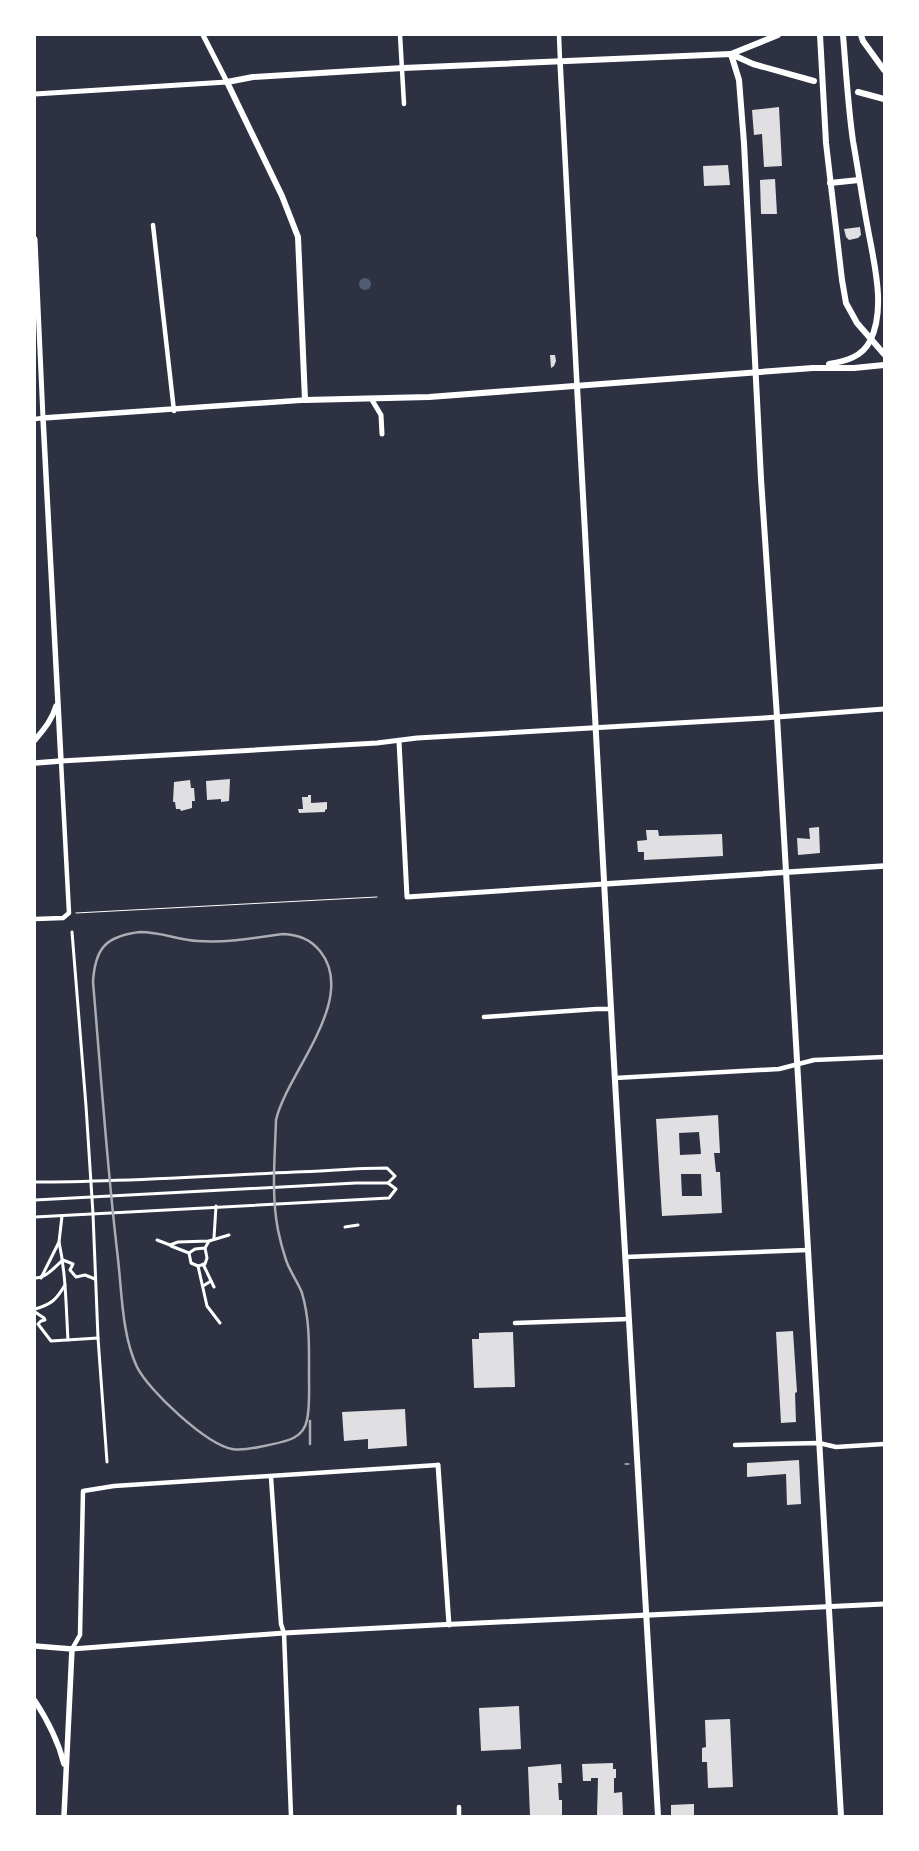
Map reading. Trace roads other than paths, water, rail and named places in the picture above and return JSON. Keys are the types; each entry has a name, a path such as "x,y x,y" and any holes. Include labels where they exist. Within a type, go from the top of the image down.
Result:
{"main road":[{"path":"305,400 298,237 282,196 227,82 253,77 403,68 731,54 778,35"},
{"path":"820,35 826,143 846,303 857,322 884,354"},
{"path":"813,368 852,359 866,348 871,340 877,318 878,301 853,139 843,35"},
{"path":"862,38 884,70"},
{"path":"731,54 753,64 814,81"},
{"path":"731,54 739,80 841,1816"},
{"path":"560,61 611,1010 658,1816"},
{"path":"858,92 884,99"},
{"path":"830,184 860,180"},
{"path":"35,763 61,761 44,418 305,400 372,400 813,368 854,368 884,365"},
{"path":"35,740 53,716 57,701"},
{"path":"604,884 884,866"},
{"path":"35,1646 72,1648 64,1816"},
{"path":"35,1701 50,1725 66,1770"}],"street":[{"path":"35,94 227,82 202,35"},
{"path":"400,35 404,104"},
{"path":"558,35 560,61"},
{"path":"153,224 174,410"},
{"path":"35,239 44,418 35,419"},
{"path":"372,400 381,415 382,434"},
{"path":"35,919 63,918 69,913 61,761 285,749 884,709"},
{"path":"399,740 407,897 604,884"},
{"path":"72,932 86,1106 98,1338 107,1462"},
{"path":"484,1017 598,1009 611,1010"},
{"path":"615,1078 779,1069 814,1060 884,1058"},
{"path":"35,1182 91,1182 387,1168 395,1176 388,1183"},
{"path":"35,1200 356,1183 388,1183 396,1189 389,1198 35,1217"},
{"path":"214,1238 216,1206"},
{"path":"62,1216 59,1242 66,1285 68,1340"},
{"path":"345,1227 358,1225"},
{"path":"170,1245 178,1242 209,1241 229,1235"},
{"path":"157,1240 189,1254"},
{"path":"189,1254 190,1263 198,1266 205,1264 207,1258 205,1248 209,1241"},
{"path":"40,1278 59,1242"},
{"path":"189,1254 195,1250 205,1248"},
{"path":"625,1257 808,1250"},
{"path":"63,1260 73,1264 70,1270 76,1277 85,1275 95,1279"},
{"path":"35,1278 49,1274 53,1267 63,1260"},
{"path":"203,1264 214,1287"},
{"path":"198,1266 207,1306 220,1323"},
{"path":"202,1286 211,1281"},
{"path":"66,1285 56,1300 35,1310 45,1320 38,1324 51,1341 98,1338"},
{"path":"515,1323 629,1319"},
{"path":"735,1445 819,1443 836,1447 884,1444"},
{"path":"72,1648 80,1635 83,1491 114,1486 438,1466 449,1625"},
{"path":"272,1477 281,1624 284,1633 291,1816"},
{"path":"72,1648 284,1633 884,1604"},
{"path":"459,1806 459,1816"}],"water":[{"path":"365,278 371,284 365,290 359,284"}],"railway":[{"path":"140,932 209,941 241,940 283,934 294,935 304,938 316,947 330,970 331,991 326,1013 282,1102 276,1120 274,1175 276,1216 286,1260 302,1293 308,1323 309,1344 309,1409 307,1420 301,1432 284,1442 236,1450 221,1445 208,1437 179,1415 153,1389 137,1367 128,1342 123,1314 93,982 96,961 104,946 118,937 140,932"},
{"path":"310,1421 310,1444"}]}
